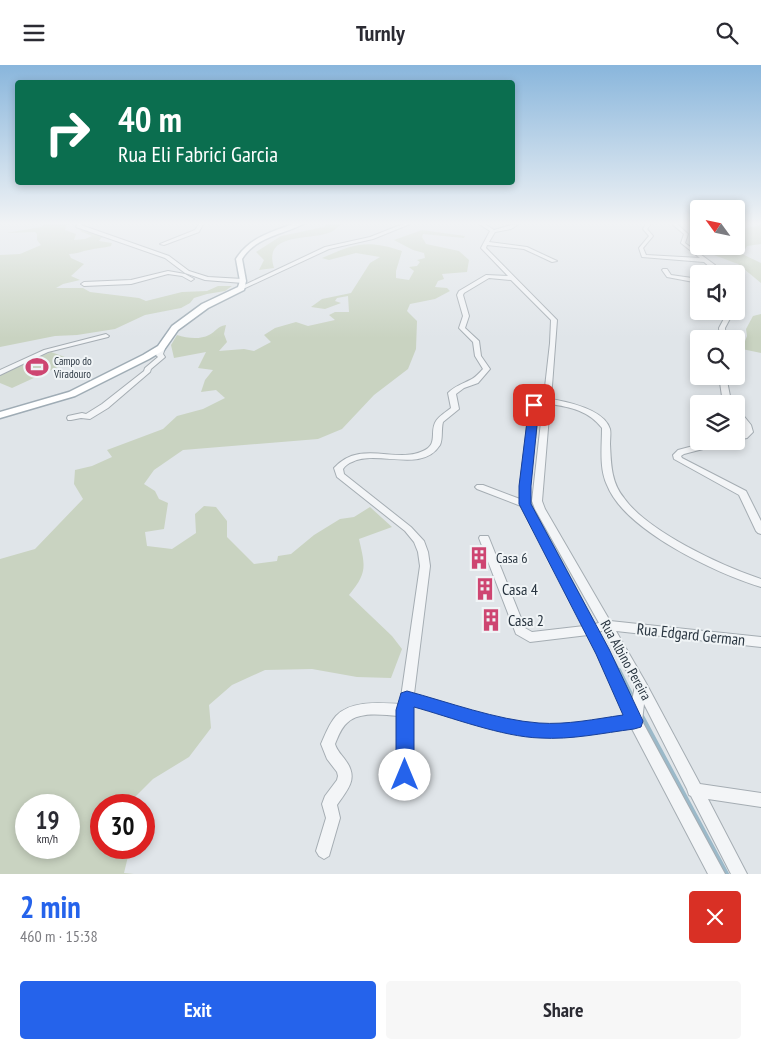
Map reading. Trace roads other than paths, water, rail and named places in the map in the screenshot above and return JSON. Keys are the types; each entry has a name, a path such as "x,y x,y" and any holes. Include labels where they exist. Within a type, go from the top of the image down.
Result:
{"main road":[{"path":"0,415 72,394 146,357 164,345 175,328 242,284 239,262"}],"street":[{"path":"173,262 187,272 206,279 242,284 295,262"},
{"name":"Rua Albino Pereira","path":"496,262 554,320 554,343 537,501 717,874"},
{"path":"665,270 669,276 690,280"},
{"path":"84,285 133,282 162,273 185,275 197,280 206,279"},
{"path":"405,775 406,704 425,566 423,552 419,541 408,529 340,475 338,468 342,462 358,457 389,455 407,458 424,454 431,449 436,443 440,421 455,409 452,393 461,386 475,381 487,369 478,356 476,341 462,328 467,321 467,317 460,295 461,292 488,276 511,278"},
{"path":"0,373 46,351 106,336"},
{"path":"71,418 82,415 87,417 97,412 125,391 162,357 159,355 164,345"},
{"name":"Rua Albino Pereira","path":"534,401 525,486 525,504 598,628 642,687 739,874"},
{"path":"548,401 579,407 595,415 606,427 609,475 612,488 623,504 639,521 717,565 744,578 761,583"},
{"path":"745,423 749,432 745,435"},
{"path":"690,449 680,452 677,455 678,459 743,493 761,531"},
{"path":"480,487 525,504"},
{"name":"Rua Edgard German","path":"484,538 523,635 530,637 598,628 761,642"},
{"path":"324,851 333,818 329,804 343,784 346,774 328,750 328,744 340,721 349,713 406,704 538,731 567,730 637,711 642,687"},
{"path":"694,790 761,800"}],"waterway":[{"path":"535,438 539,400"},
{"path":"530,496 536,514"},
{"path":"536,514 619,671"},
{"path":"619,670 634,700"},
{"path":"642,716 727,874"}],"place":[{"name":"Campo do Viradouro","path":"37,367"},
{"name":"Casa 6","path":"479,558"},
{"name":"Casa 4","path":"485,589"},
{"name":"Casa 2","path":"491,620"}]}
